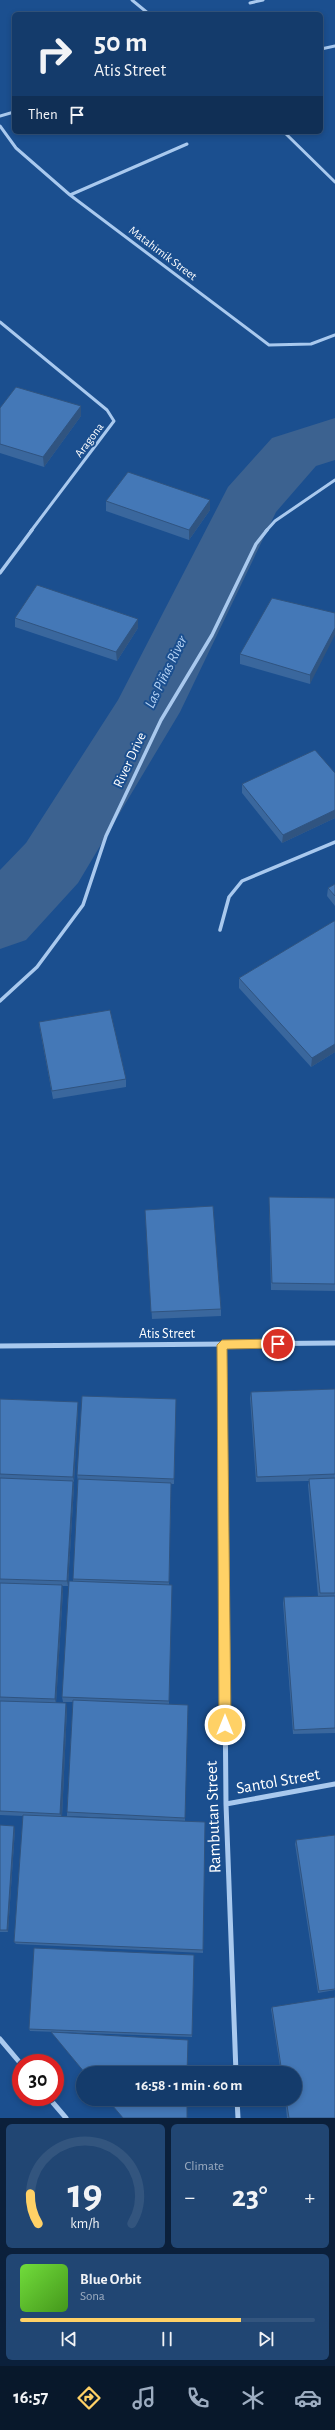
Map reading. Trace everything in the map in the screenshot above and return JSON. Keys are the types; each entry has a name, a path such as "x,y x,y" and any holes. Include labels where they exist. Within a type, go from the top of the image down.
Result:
{"street":[{"path":"132,0 146,12"},
{"path":"250,3 263,0"},
{"path":"323,49 335,46"},
{"path":"0,116 12,113"},
{"name":"Matahimik Street","path":"0,126 16,148 70,195 269,345 311,344 335,335"},
{"path":"286,134 335,182"},
{"path":"70,195 187,144"},
{"name":"Aragona","path":"0,573 114,421 107,410 1,323"},
{"name":"River Drive","path":"0,1001 37,967 83,905 106,836 161,720 212,635 256,544 275,521 335,480"},
{"path":"220,930 227,900 236,886 242,881 335,842"},
{"name":"Atis Street","path":"0,1346 335,1343"},
{"name":"Rambutan Street","path":"222,1345 226,1804 236,2066"},
{"name":"Santol Street","path":"226,1804 335,1784"},
{"path":"0,2039 13,2054"},
{"path":"56,2106 66,2118"},
{"path":"237,2106 238,2118"}],"building":[{"path":"16,387 81,406 43,457 0,444 0,408"},
{"path":"128,472 210,500 189,530 106,501"},
{"path":"37,585 138,619 116,652 15,618"},
{"path":"272,598 335,613 335,628 310,675 240,654"},
{"path":"315,750 335,773 335,810 283,835 242,784"},
{"path":"335,884 335,896 328,888"},
{"path":"334,921 335,1044 312,1058 239,978"},
{"path":"110,1010 126,1079 52,1091 39,1022"},
{"path":"269,1197 335,1198 335,1284 272,1283"},
{"path":"213,1206 221,1309 151,1312 145,1210"},
{"path":"335,1389 335,1474 257,1477 251,1392"},
{"path":"82,1396 176,1399 174,1479 77,1475"},
{"path":"0,1399 78,1402 73,1477 0,1474"},
{"path":"0,1478 73,1481 67,1581 0,1579"},
{"path":"335,1478 335,1593 320,1593 309,1479"},
{"path":"78,1479 171,1483 169,1582 73,1579"},
{"path":"69,1581 172,1585 169,1701 62,1697"},
{"path":"0,1583 62,1585 55,1699 0,1697"},
{"path":"335,1596 335,1728 294,1730 284,1597"},
{"path":"73,1700 188,1705 185,1818 67,1812"},
{"path":"0,1701 66,1703 60,1814 0,1811"},
{"path":"23,1815 205,1822 203,1950 14,1942"},
{"path":"0,1825 14,1826 7,1930 0,1930"},
{"path":"335,1835 335,1989 319,1991 296,1840"},
{"path":"34,1948 194,1955 192,2035 29,2029"},
{"path":"335,1997 335,2118 289,2118 287,2106 302,2106 302,2066 281,2066 272,2007"},
{"path":"51,2032 188,2040 187,2066 79,2066"},
{"path":"113,2106 187,2106 187,2118 123,2118"}],"waterway":[{"name":"Las Piñas River","path":"0,919 52,863 146,712 250,502 294,452 335,438"}],"route":[{"path":"225,1725 222,1345 278,1344"}]}
